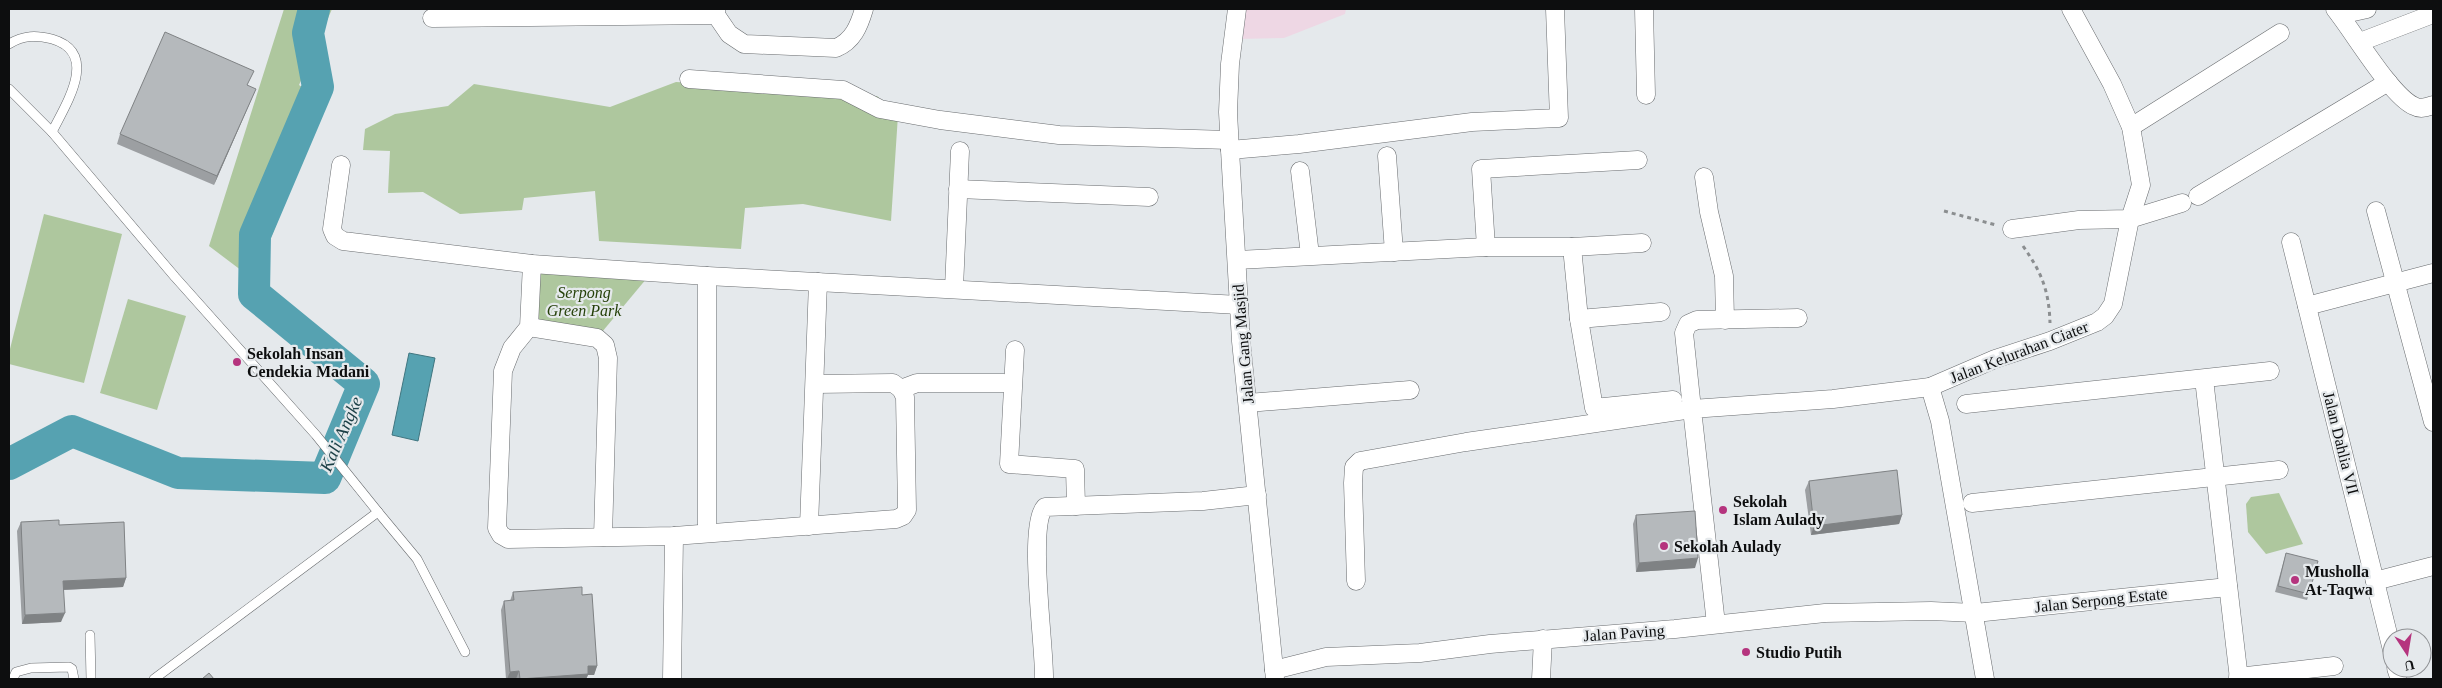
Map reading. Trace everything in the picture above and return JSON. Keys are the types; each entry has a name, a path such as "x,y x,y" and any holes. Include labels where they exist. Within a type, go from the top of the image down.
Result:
{"street":[{"path":"432,18 716,12 729,34 744,44 836,48 846,44 860,25 864,9"},
{"name":"Jalan Gang Masjid","path":"1237,9 1230,64 1229,145 1239,305 1274,674"},
{"path":"689,79 843,90 880,109 940,120 1059,135 1229,145 1299,144 1472,122 1559,118 1555,9"},
{"path":"1644,9 1646,95"},
{"name":"Jalan Kelurahan Ciater","path":"1985,679 1940,421 1930,387 1995,359 2050,341 2097,322 2105,316 2113,304 2130,219 2141,185 2131,127 2112,84 2071,9"},
{"path":"2338,12 2367,9"},
{"path":"2338,12 2388,82 2416,107 2421,108 2433,105"},
{"path":"2360,42 2433,14"},
{"path":"2131,127 2280,32"},
{"path":"2012,229 2079,220 2130,219 2190,200 2388,82"},
{"path":"954,288 960,151"},
{"path":"1387,156 1394,252"},
{"path":"1486,247 1481,169 1638,160"},
{"path":"341,165 332,229 335,236 343,241 532,264 708,276 1239,305"},
{"path":"1300,171 1310,254"},
{"path":"1704,177 1708,212 1724,276 1725,320"},
{"path":"958,189 1149,197"},
{"path":"2376,211 2433,422"},
{"name":"Jalan Dahlia VII","path":"2291,242 2387,628"},
{"path":"1237,260 1310,254 1486,247 1572,247 1642,243"},
{"path":"1572,247 1580,319 1594,408 1673,400"},
{"path":"532,264 529,326 512,348 504,371 497,528 501,534 508,538 674,536 896,519 903,516 907,510 905,397 901,389 893,383 815,384"},
{"path":"2307,306 2433,273"},
{"path":"707,532 708,276"},
{"path":"809,526 818,282"},
{"path":"1580,319 1661,312"},
{"path":"1716,624 1685,328 1697,320 1798,318"},
{"path":"529,326 598,338 605,346 608,358 603,537"},
{"path":"1015,350 1009,464 1075,469 1076,506"},
{"path":"1966,404 2270,371"},
{"path":"2204,379 2238,678 2334,666"},
{"path":"901,389 918,383 1004,383"},
{"path":"1356,581 1354,467 1360,461 1466,442 1692,409 1833,399 1930,387"},
{"path":"1248,403 1410,390"},
{"path":"1972,503 2279,470"},
{"path":"1044,679 1045,657 1038,600 1038,520 1040,512 1045,507 1203,501 1257,495"},
{"path":"672,679 674,536"},
{"path":"2375,581 2433,566"},
{"name":"Jalan Serpong Estate","path":"1975,613 2228,587"},
{"name":"Jalan Paving","path":"1274,674 1326,657 1420,653 1543,639 1675,629 1833,613 1931,610 1975,613"},
{"path":"1541,679 1543,639"}],"lane":[{"path":"9,44 36,34 65,43 76,56 77,74 73,91 52,132"},
{"path":"9,89 52,132 175,278 316,435 417,560 465,652"},
{"path":"154,679 378,512"},
{"path":"90,634 91,679"},
{"path":"13,679 16,672 31,668 70,667 74,679"}],"path":[{"path":"1944,211 2012,229 2031,257 2049,296 2050,341"}],"shaded area":[{"path":"1238,9 1346,9 1345,14 1284,38 1237,39"}],"green space":[{"path":"284,9 332,9 299,85 325,103 254,280 209,246"},
{"path":"676,82 848,91 863,99 877,96 898,115 891,221 803,204 745,208 741,249 599,241 595,191 524,198 522,210 460,214 423,192 388,193 390,151 363,150 365,129 395,114 448,106 474,84 610,107"},
{"path":"44,214 122,234 84,383 9,364 9,353"},
{"name":"Serpong Green Park","path":"532,264 652,272 597,338 529,327"},
{"path":"128,299 186,316 157,410 100,393"},
{"path":"2279,493 2303,544 2266,554 2248,532 2246,504 2251,497"}],"water":[{"path":"409,353 435,358 418,441 392,435"}],"building":[{"path":"165,32 254,71 247,85 256,89 217,176 120,134"},
{"name":"Sekolah Islam Aulady","path":"1897,470 1902,515 1814,526 1809,481"},
{"name":"Sekolah Aulady","path":"1695,511 1698,558 1639,563 1636,515"},
{"path":"59,520 59,525 124,522 126,578 63,581 65,613 25,615 21,522"},
{"name":"Musholla At-Taqwa","path":"2286,553 2318,561 2309,594 2278,586"},
{"path":"582,587 582,595 592,594 597,666 588,666 588,674 520,679 519,671 510,672 504,601 514,600 513,592"},
{"path":"209,673 214,679 202,679"}],"waterway":[{"name":"Kali Angke","path":"9,464 72,431 178,473 325,478 364,384 254,294 255,235 318,87 308,33 314,9"}],"place":[{"name":"Sekolah Insan Cendekia Madani","path":"237,362"},
{"name":"Sekolah Islam Aulady","path":"1723,510"},
{"name":"Sekolah Aulady","path":"1664,546"},
{"name":"Musholla At-Taqwa","path":"2295,580"},
{"name":"Studio Putih","path":"1746,652"}]}
